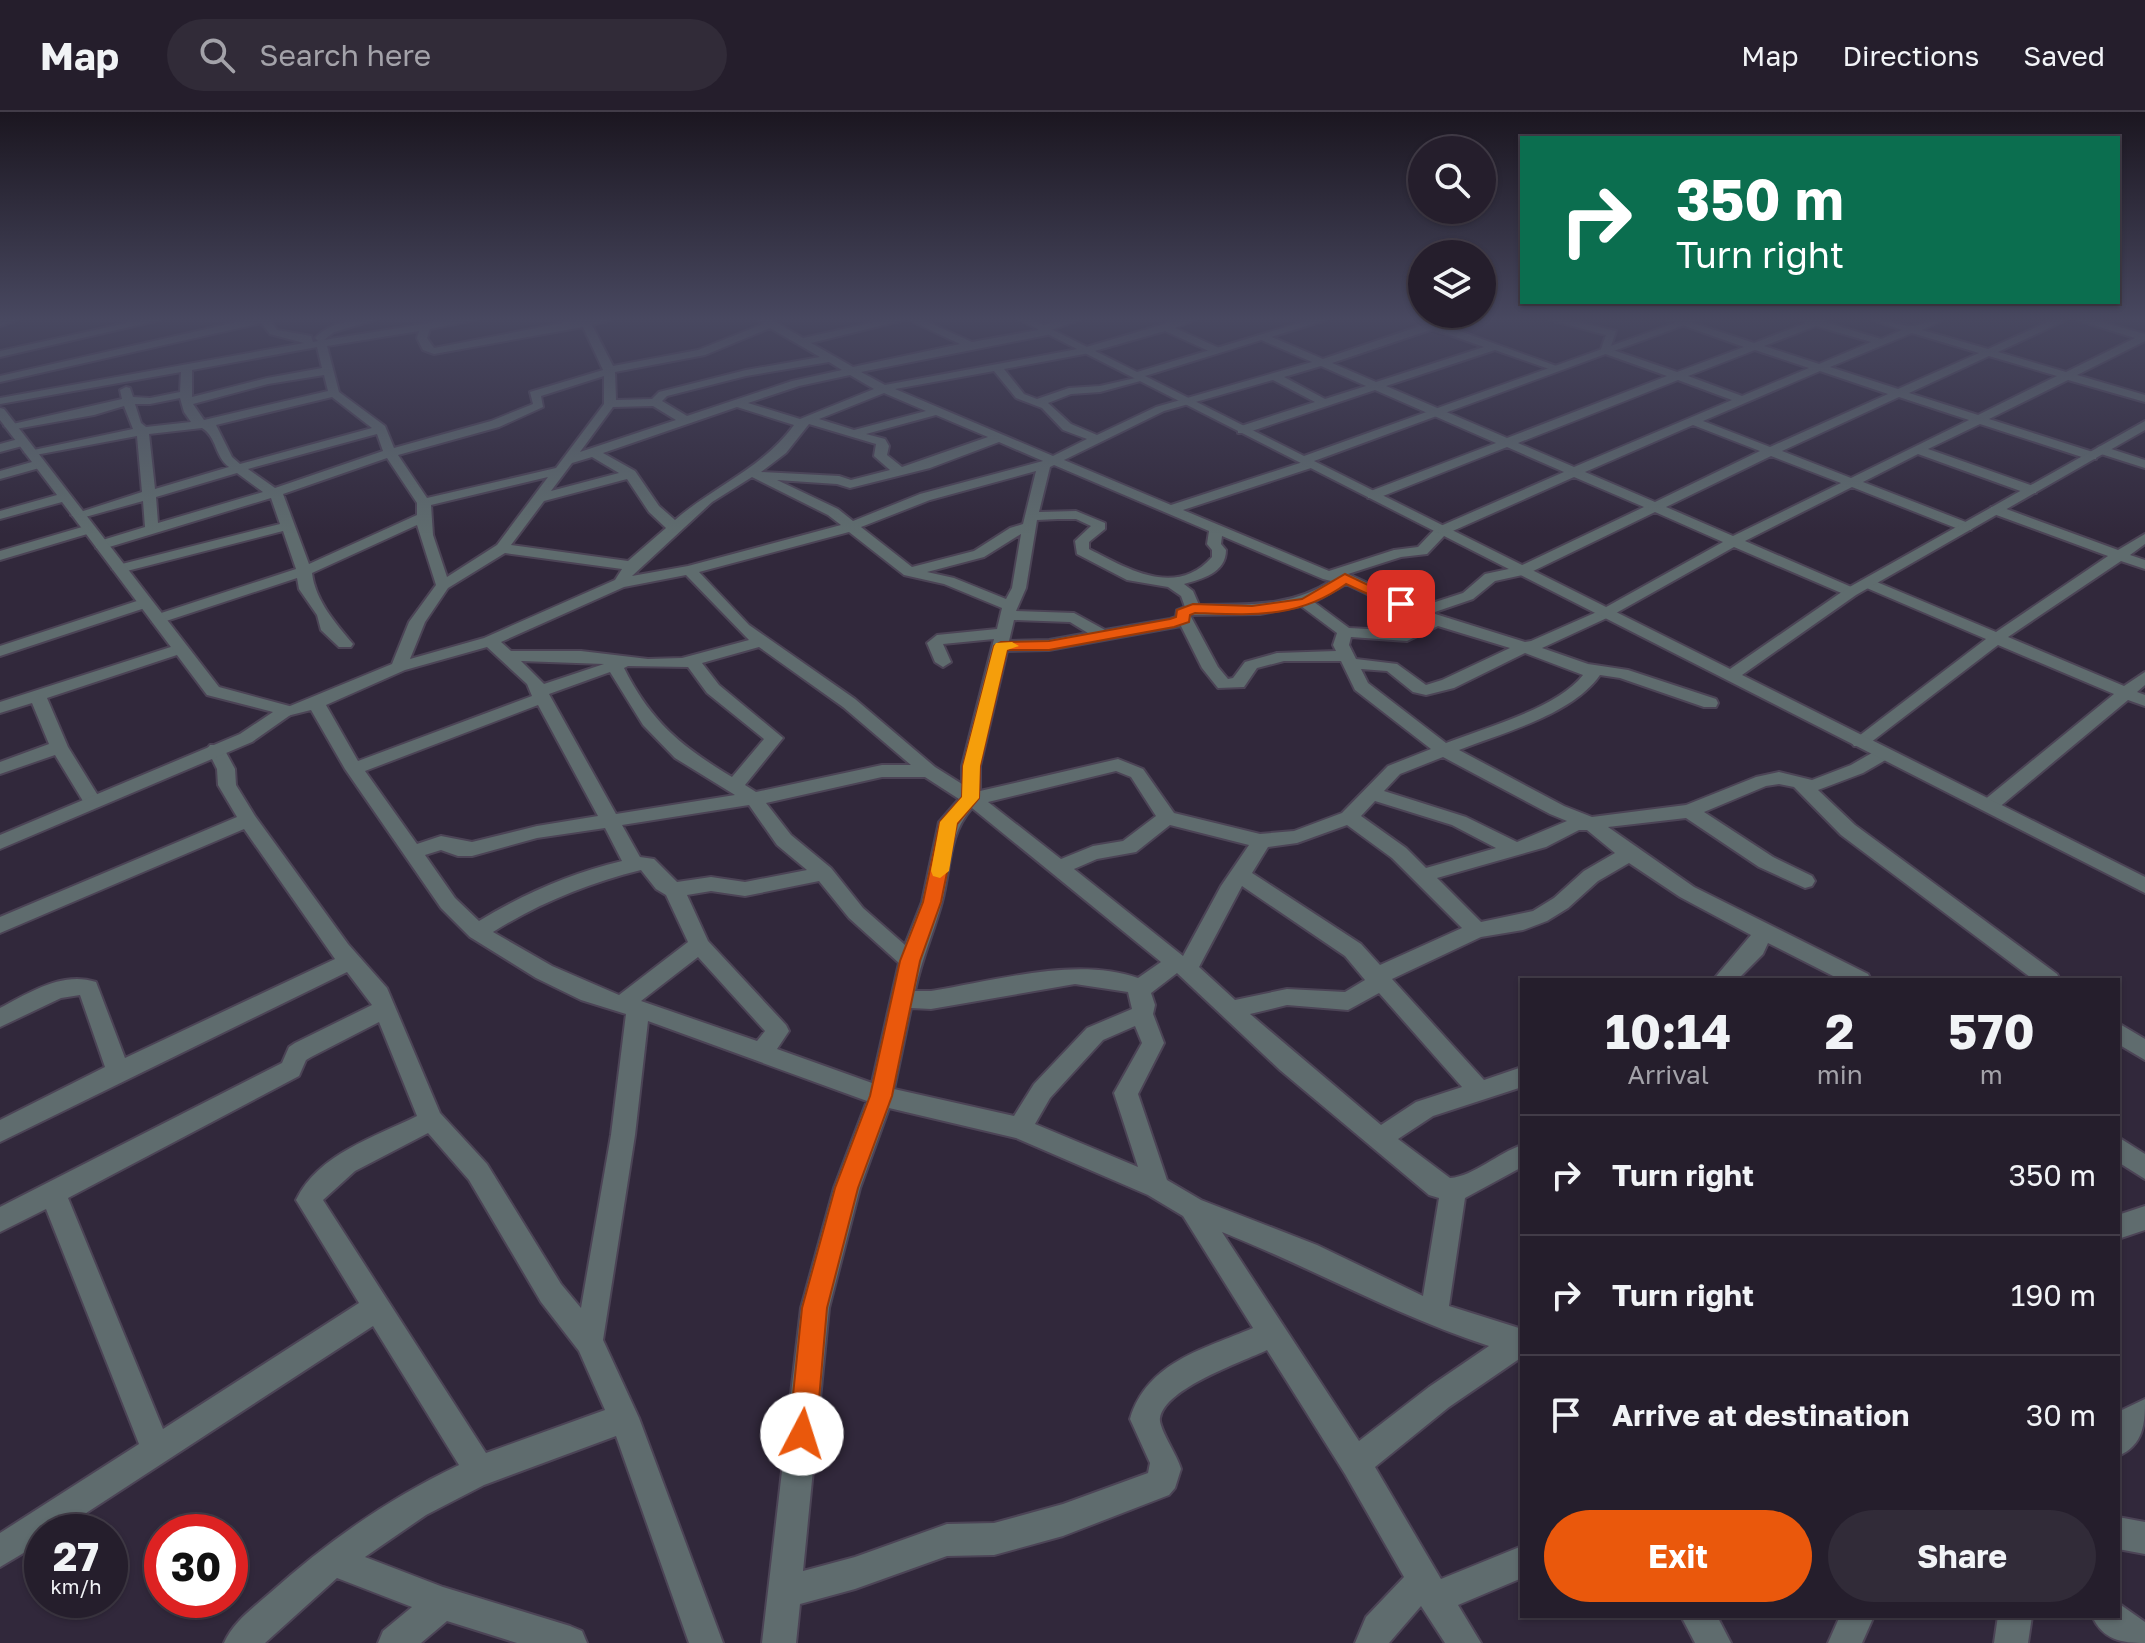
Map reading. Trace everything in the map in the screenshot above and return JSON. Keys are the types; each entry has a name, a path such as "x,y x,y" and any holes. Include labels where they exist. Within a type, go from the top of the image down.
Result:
{"street":[{"path":"0,401 52,391"},
{"path":"126,391 135,425 143,431 152,529"},
{"path":"186,391 189,414 200,425 211,427 226,459 236,469 276,492"},
{"path":"4,419 94,411 130,400 186,398 217,391"},
{"path":"101,545 276,492 390,453 503,422 539,405 534,394 542,391"},
{"path":"399,667 417,622 443,585 502,548 610,404 612,391"},
{"path":"655,402 659,396 675,391"},
{"path":"570,460 768,391"},
{"path":"620,583 631,566 707,499 753,474 782,450 834,391"},
{"path":"890,391 1001,437 1048,462 1172,509 1437,621 1586,669 1622,673 1710,703"},
{"path":"1016,391 1020,396 1039,402 1061,423 1097,439"},
{"path":"1039,402 1068,391"},
{"path":"1164,391 1990,805 2145,886"},
{"path":"0,842 246,738 287,711 316,703 399,667 490,641 620,583 689,570 851,527 895,507 1048,462 1156,411 1228,391"},
{"path":"1303,391 1323,402"},
{"path":"1242,430 1355,391"},
{"path":"1389,391 1851,592"},
{"path":"1172,509 1307,462 1491,391"},
{"path":"1373,495 1634,391"},
{"path":"1719,391 1741,399"},
{"path":"753,474 833,512 909,572 949,581 1006,625 1049,645 1103,636 1189,614 1252,611 1318,598 1336,577 1399,553 1422,551 1441,531 1760,391"},
{"path":"1893,391 2097,453 2145,464"},
{"path":"1417,613 1468,596 1490,577 1522,571 1901,391"},
{"path":"1172,583 1188,594 1189,614 1207,669 1224,684 1238,683 1251,665 1283,656 1349,660 1391,667 1426,690 1448,684 1524,647 1604,614 1734,541 2035,391"},
{"path":"2119,391 2145,399"},
{"path":"0,448 31,453 143,431 200,425 334,393 381,429 390,453 423,511 443,585"},
{"path":"610,404 655,402 686,421"},
{"path":"738,403 767,415 859,432 883,444 880,456 899,471"},
{"path":"859,432 937,411"},
{"path":"4,419 213,691 287,711"},
{"path":"1696,422 1966,527"},
{"path":"1732,675 1851,592 2145,425"},
{"path":"78,515 381,429"},
{"path":"850,484 925,465 1001,437"},
{"path":"1918,450 2031,490"},
{"path":"0,475 31,453"},
{"path":"595,453 630,474 654,509 675,528"},
{"path":"971,798 971,766 1006,625 1019,588 1030,522 1048,462"},
{"path":"157,619 304,571 423,511 558,471"},
{"path":"537,499 630,474"},
{"path":"753,474 839,480 895,507"},
{"path":"276,492 304,571 306,589 325,615 329,630 345,644"},
{"path":"0,515 65,497"},
{"path":"1996,510 2145,565"},
{"path":"909,572 979,554 1030,522 1075,515 1091,517 1100,526 1082,541 1082,551 1132,577 1172,583 1205,574 1219,558 1219,550 1214,544 1216,528"},
{"path":"119,569 288,526"},
{"path":"0,556 89,529"},
{"path":"1860,742 1997,638 2145,538"},
{"path":"502,548 631,566"},
{"path":"689,570 743,628 859,711 929,771 971,798 1182,966 1288,1063 1438,1187 1453,1192 1465,1189 1520,1157"},
{"path":"1867,583 2145,701"},
{"path":"1305,602 1345,632 1407,636 1437,621"},
{"path":"2,645 146,603"},
{"path":"943,662 935,643 937,640 1006,625 1074,618 1103,636"},
{"path":"1345,632 1341,645 1361,686 1444,750 1557,810 1591,823 1627,855 1701,902 1845,977"},
{"path":"490,641 534,682 634,864"},
{"path":"507,656 581,656 622,664 693,662 761,641"},
{"path":"0,708 180,649"},
{"path":"693,662 713,689 774,738 734,787"},
{"path":"622,664 649,721 681,754 754,799 784,840 824,873 856,913 910,961"},
{"path":"354,769 622,664"},
{"path":"779,1643 815,1308 847,1188 881,1096 910,961 932,902 949,822 971,798 998,795 1118,765 1137,773 1167,817 1260,841 1297,837 1349,817 1394,770 1566,700 1590,681 1592,675 1586,669"},
{"path":"1990,805 2145,677"},
{"path":"37,695 59,747 93,802"},
{"path":"316,703 354,769 448,903 477,932 544,972 589,994 881,1096 1020,1128 1157,1187 1192,1208 1308,1254 1434,1315 1520,1342"},
{"path":"0,768 59,747"},
{"path":"216,749 226,769 227,785 248,820 350,961 379,994 415,1088 431,1120 478,1172 551,1293 589,1341 624,1418 706,1643"},
{"path":"1421,876 1539,842 1576,824 1689,811 1762,781 1779,778 1813,786 1857,769 1883,754"},
{"path":"412,852 441,843 458,849 472,849 537,832 754,799 882,771 929,771"},
{"path":"1797,780 1848,830 2046,978"},
{"path":"1369,793 1459,821 1515,849"},
{"path":"1689,811 1766,862 1805,881"},
{"path":"1058,868 1093,853 1129,847 1167,817"},
{"path":"1349,817 1399,853 1477,930"},
{"path":"0,925 248,820"},
{"path":"901,999 931,1000 1075,976 1122,981 1138,988 1145,986 1182,966 1255,855 1260,841"},
{"path":"1231,1010 1287,997 1348,1001 1374,985 1377,976 1477,930 1540,916 1561,903 1591,876 1627,855"},
{"path":"477,932 524,903 596,874 634,864 647,864 663,884 674,890 700,945 778,1031 762,1052"},
{"path":"674,890 711,884 745,889 824,873"},
{"path":"1240,875 1353,950 1480,1091"},
{"path":"1726,978 1755,948 1762,933"},
{"path":"589,1341 623,1135 630,1007 663,970 700,945"},
{"path":"0,1132 118,1071 350,961"},
{"path":"1,1016 66,989 79,986 88,988 118,1071"},
{"path":"1138,988 1144,1005 1142,1014 1153,1043 1144,1065 1126,1093 1144,1138 1157,1187"},
{"path":"0,1220 291,1069 297,1054 303,1050 385,1009"},
{"path":"1020,1128 1042,1091 1095,1034 1142,1014"},
{"path":"2120,1033 2145,1051"},
{"path":"1379,1139 1425,1109 1520,1078"},
{"path":"431,1120 333,1172 316,1187 309,1200 480,1471"},
{"path":"2120,1149 2145,1168"},
{"path":"1434,1315 1453,1192"},
{"path":"53,1193 156,1449"},
{"path":"1192,1208 1356,1463 1464,1643"},
{"path":"2120,1226 2145,1218"},
{"path":"0,1551 377,1307"},
{"path":"787,1591 855,1573 947,1540 994,1539 1049,1524 1158,1484 1165,1479 1167,1468 1145,1422 1146,1412 1165,1385 1274,1333"},
{"path":"1356,1463 1439,1397 1520,1343"},
{"path":"2120,1438 2132,1420 2145,1414"},
{"path":"241,1643 334,1561 424,1499 480,1471 624,1418"},
{"path":"2120,1533 2145,1538"},
{"path":"334,1561 443,1603 570,1643"},
{"path":"1372,1643 1378,1629 1429,1589 1520,1563"},
{"path":"395,1643 443,1603"},
{"path":"1699,1618 1714,1643"},
{"path":"1845,1643 1856,1618"},
{"path":"2011,1643 2015,1618"},
{"path":"2112,1618 2145,1642"}],"slow traffic":[{"path":"940,871 949,822 971,798 971,766 1001,646 1012,646"}],"route":[{"path":"802,1434 815,1308 847,1188 881,1096 910,961 932,902 949,822 971,798 971,766 1001,646 1049,645 1174,623 1184,619 1182,613 1193,609 1252,611 1285,606 1318,598 1345,578 1401,604"}]}
